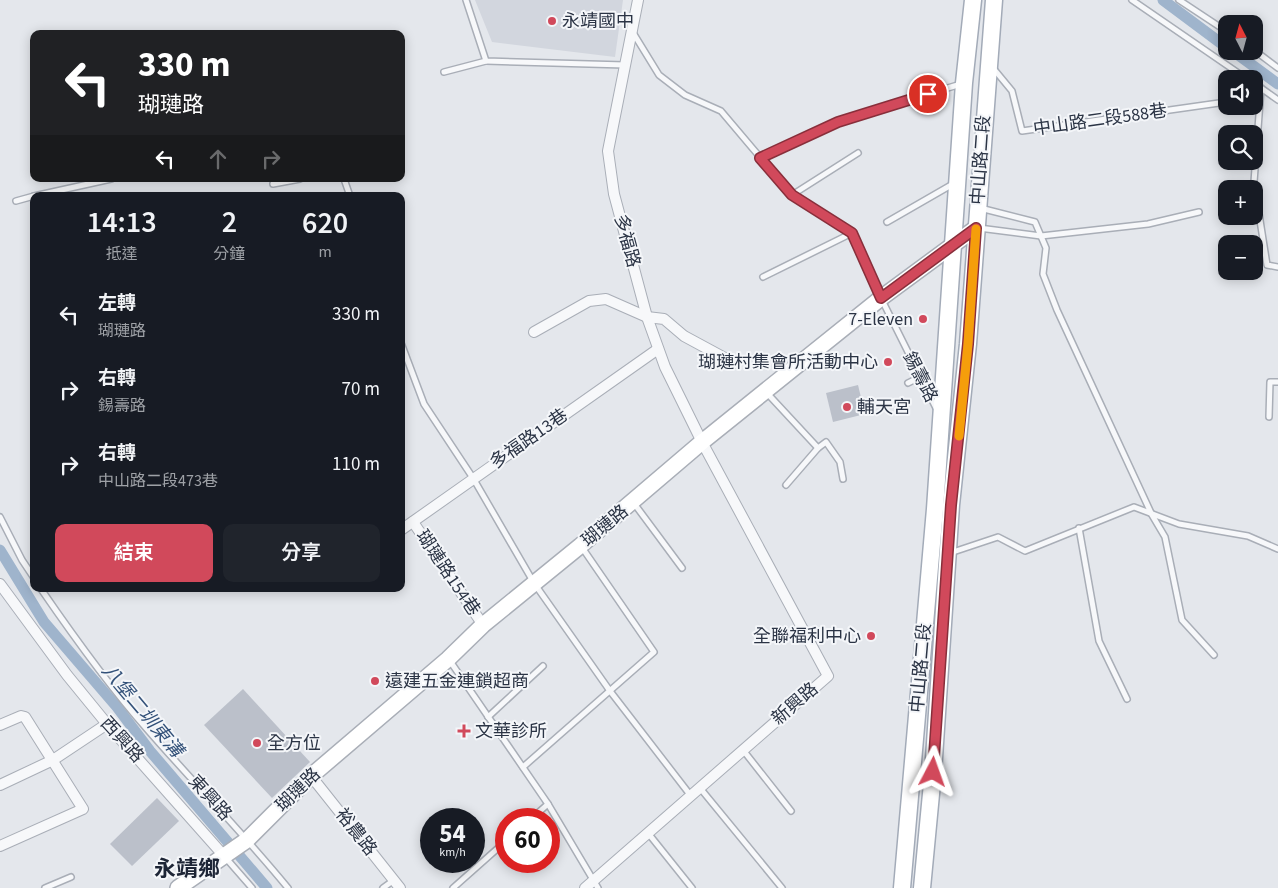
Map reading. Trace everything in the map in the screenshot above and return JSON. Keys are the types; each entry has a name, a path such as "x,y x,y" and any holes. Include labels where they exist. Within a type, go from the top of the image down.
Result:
{"main road":[{"name":"中山路二段","path":"902,888 931,551 964,83 973,0"},
{"name":"中山路二段","path":"922,888 948,554 968,344 994,0"}],"street":[{"path":"632,30 638,0"},
{"name":"多福路","path":"632,30 608,151 614,194 647,317 658,350 702,442"},
{"name":"瑚璉路","path":"226,856 248,839 311,776 448,658 483,625 765,391 881,298 976,228"},
{"path":"534,332 589,301 606,299 647,317 664,319 684,336 734,363"},
{"name":"多福路13巷","path":"405,527 658,350"},
{"name":"新興路","path":"592,886 648,833 828,676 702,442"},
{"name":"瑚璉路154巷","path":"413,522 483,625"},
{"name":"西興路","path":"0,584 67,675 107,724 226,856"},
{"path":"0,725 21,716 26,717 83,808 0,846"},
{"path":"0,785 53,760 107,724"},
{"name":"裕農路","path":"311,776 397,884"},
{"path":"178,888 226,856"}],"lane":[{"path":"466,0 486,61"},
{"path":"1132,0 1234,70"},
{"path":"1179,0 1218,26"},
{"path":"632,30 659,75 684,95 721,111 792,195 852,233"},
{"path":"1263,57 1278,68"},
{"path":"444,72 486,61 626,65"},
{"name":"中山路二段588巷","path":"988,62 1012,91 1022,131 1218,103"},
{"path":"760,158 838,122 964,83"},
{"path":"1263,89 1278,100"},
{"path":"1259,115 1254,182 1267,265 1278,267"},
{"path":"792,195 858,153"},
{"path":"887,222 958,181"},
{"path":"52,192 97,182"},
{"path":"273,184 284,182"},
{"path":"16,200 30,197"},
{"path":"977,207 1035,222 1046,248 1043,274 1057,310 1152,515 1165,537 1182,620 1214,655"},
{"path":"976,228 1041,236 1148,224 1199,212"},
{"path":"763,277 852,233"},
{"name":"錫壽路","path":"852,233 881,298 941,417"},
{"path":"405,354 424,404 473,478 534,584 610,691 691,796"},
{"path":"908,383 920,377"},
{"path":"1269,417 1270,382 1278,382"},
{"path":"765,391 818,448"},
{"path":"786,486 818,448 826,442 840,462 844,479"},
{"path":"633,502 682,568"},
{"path":"931,551 948,554 998,537 1024,551 1134,508 1179,524 1248,536 1278,549"},
{"path":"0,517 30,572"},
{"path":"1079,528 1099,641 1127,699"},
{"path":"523,766 654,652 580,546"},
{"name":"東興路","path":"43,592 68,628 146,728 248,839 288,888"},
{"path":"448,658 548,804 592,886"},
{"path":"488,717 543,666"},
{"path":"743,750 791,811"},
{"path":"700,788 782,888"},
{"path":"543,808 548,804"},
{"path":"648,833 692,888"},
{"path":"453,888 495,851"},
{"name":"西興路","path":"226,856 252,888"},
{"path":"45,888 71,877"},
{"path":"383,888 397,884"}],"shaded area":[{"name":"永靖國中","path":"475,0 623,0 615,57 492,42"}],"building":[{"name":"輔天宮","path":"858,385 865,414 833,422 826,393"},
{"name":"全方位","path":"243,689 310,762 272,798 204,725"},
{"path":"157,798 179,821 132,866 110,844"}],"waterway":[{"path":"1163,0 1218,41"},
{"path":"1245,60 1278,84"},
{"name":"八堡二圳東溝","path":"0,550 44,622 117,707 150,751 267,888"}],"slow traffic":[{"path":"959,436 976,229"}],"place":[{"name":"永靖國中","path":"552,21"},
{"name":"7-Eleven","path":"923,319"},
{"name":"瑚璉村集會所活動中心","path":"888,362"},
{"name":"輔天宮","path":"847,407"},
{"name":"全聯福利中心","path":"871,636"},
{"name":"遠建五金連鎖超商","path":"375,681"},
{"name":"文華診所","path":"464,731"},
{"name":"全方位","path":"257,743"}],"district":[{"name":"永靖鄉","path":"187,869"}],"route":[{"path":"928,94 838,122 760,158 792,195 852,233 881,298 976,228 968,344 951,505 933,772"}]}
